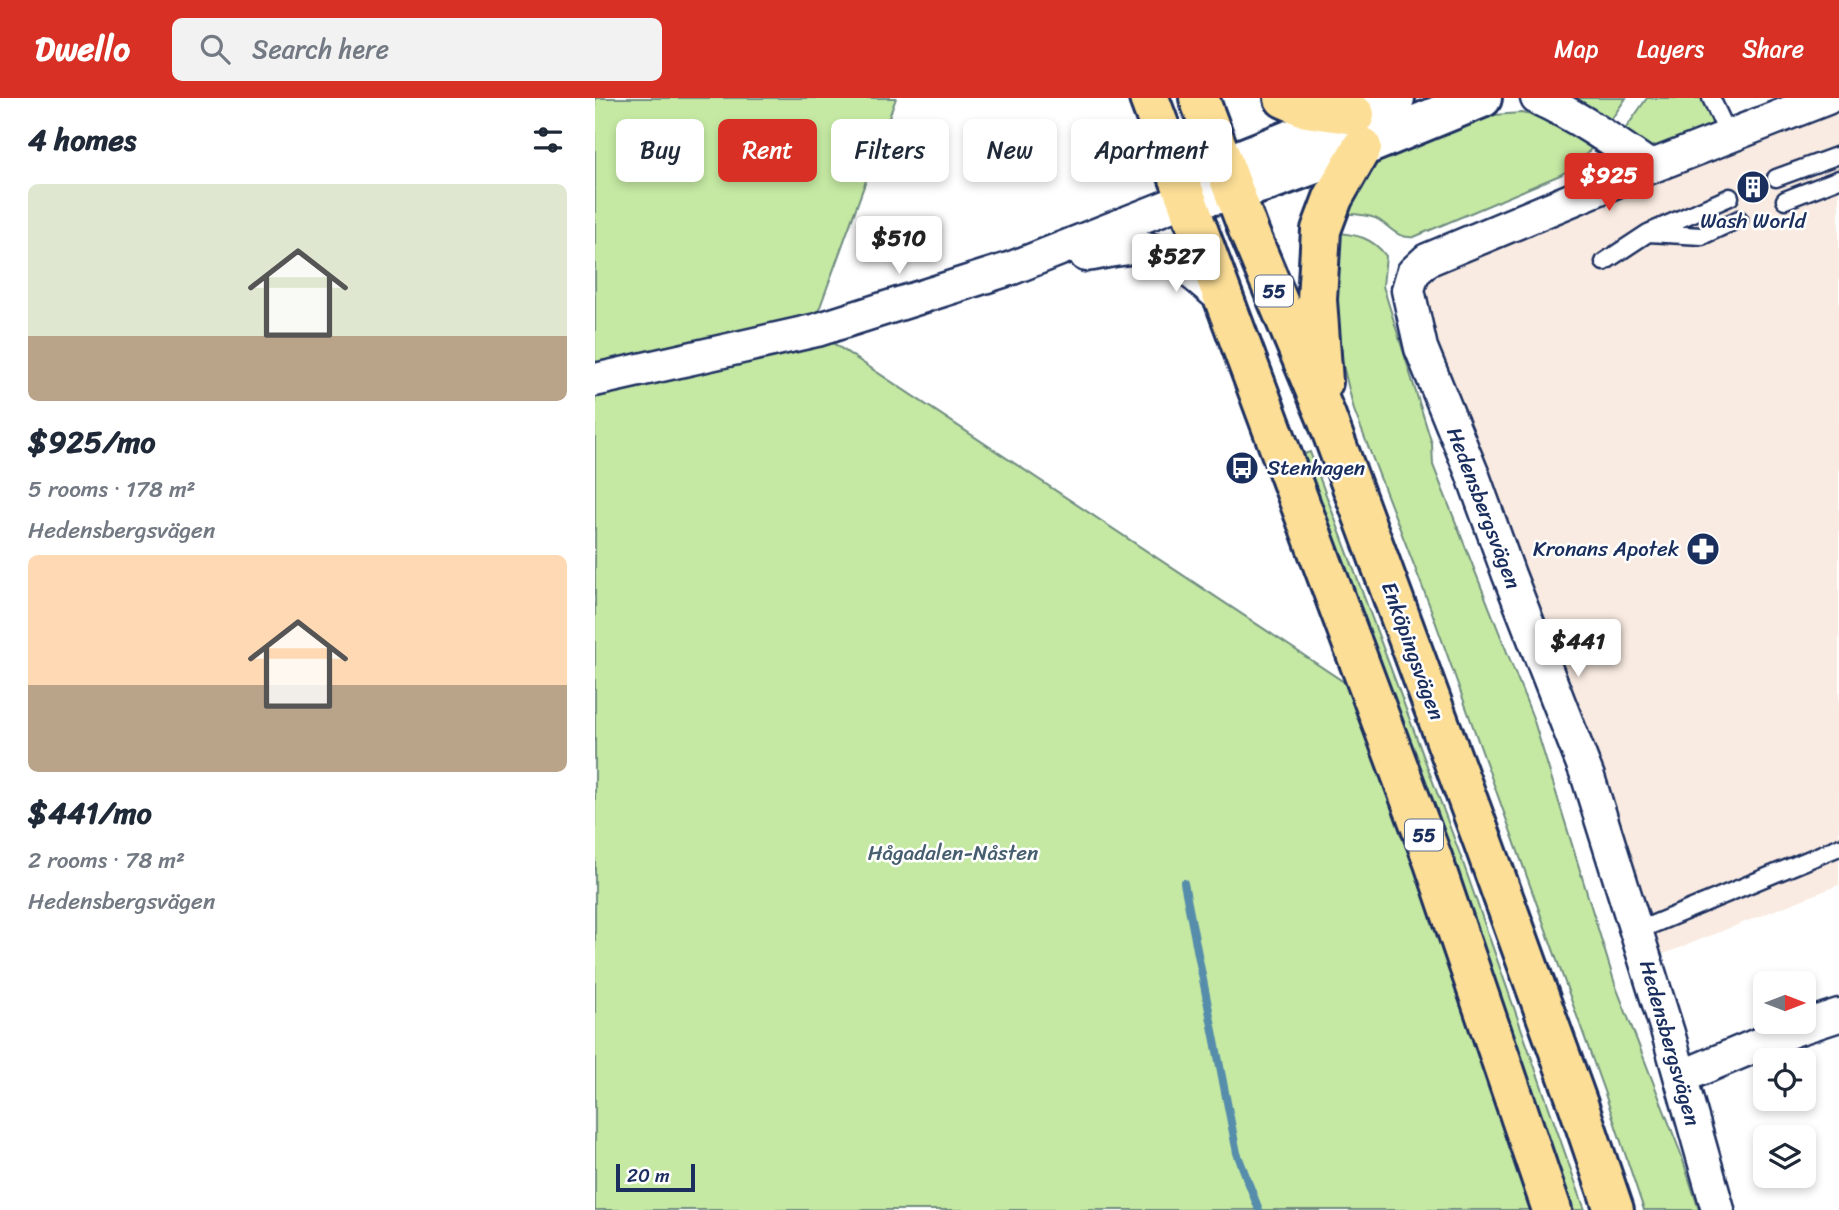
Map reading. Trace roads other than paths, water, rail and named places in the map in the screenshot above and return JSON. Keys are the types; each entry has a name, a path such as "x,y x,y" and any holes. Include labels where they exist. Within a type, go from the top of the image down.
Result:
{"main road":[{"name":"55","path":"1149,98 1433,860 1552,1210"},
{"name":"Enköpingsvägen","path":"1199,98 1207,119"},
{"path":"1284,98 1358,131 1321,230 1317,300 1326,416"},
{"name":"Enköpingsvägen","path":"1230,182 1326,416 1485,844 1614,1210"}],"street":[{"path":"1358,131 1395,98"},
{"path":"1232,178 1358,131 1482,98"},
{"path":"1537,98 1555,106 1650,167"},
{"name":"Hedensbergsvägen","path":"1719,1210 1668,1033 1588,777 1472,473 1421,348 1408,290 1413,273 1427,260 1650,167 1827,98"},
{"path":"595,380 817,330 1012,268 1187,199 1223,182"},
{"path":"1012,268 1131,248 1155,251 1177,261 1222,298"},
{"path":"1681,1077 1793,1030 1839,1014"}],"lane":[{"path":"1711,98 1729,136"},
{"path":"1776,178 1839,155"},
{"path":"1785,201 1839,179"},
{"path":"1604,262 1648,233 1730,197"},
{"path":"1648,233 1702,236 1739,219"},
{"path":"1637,931 1839,847"}],"waterway":[{"path":"1184,883 1237,1153 1259,1210"}],"place":[{"name":"Wash World","path":"1753,187"},
{"name":"Stenhagen","path":"1242,468"},
{"name":"Kronans Apotek","path":"1703,549"}],"park label":[{"name":"Hågadalen-Nåsten","path":"953,853"}]}
